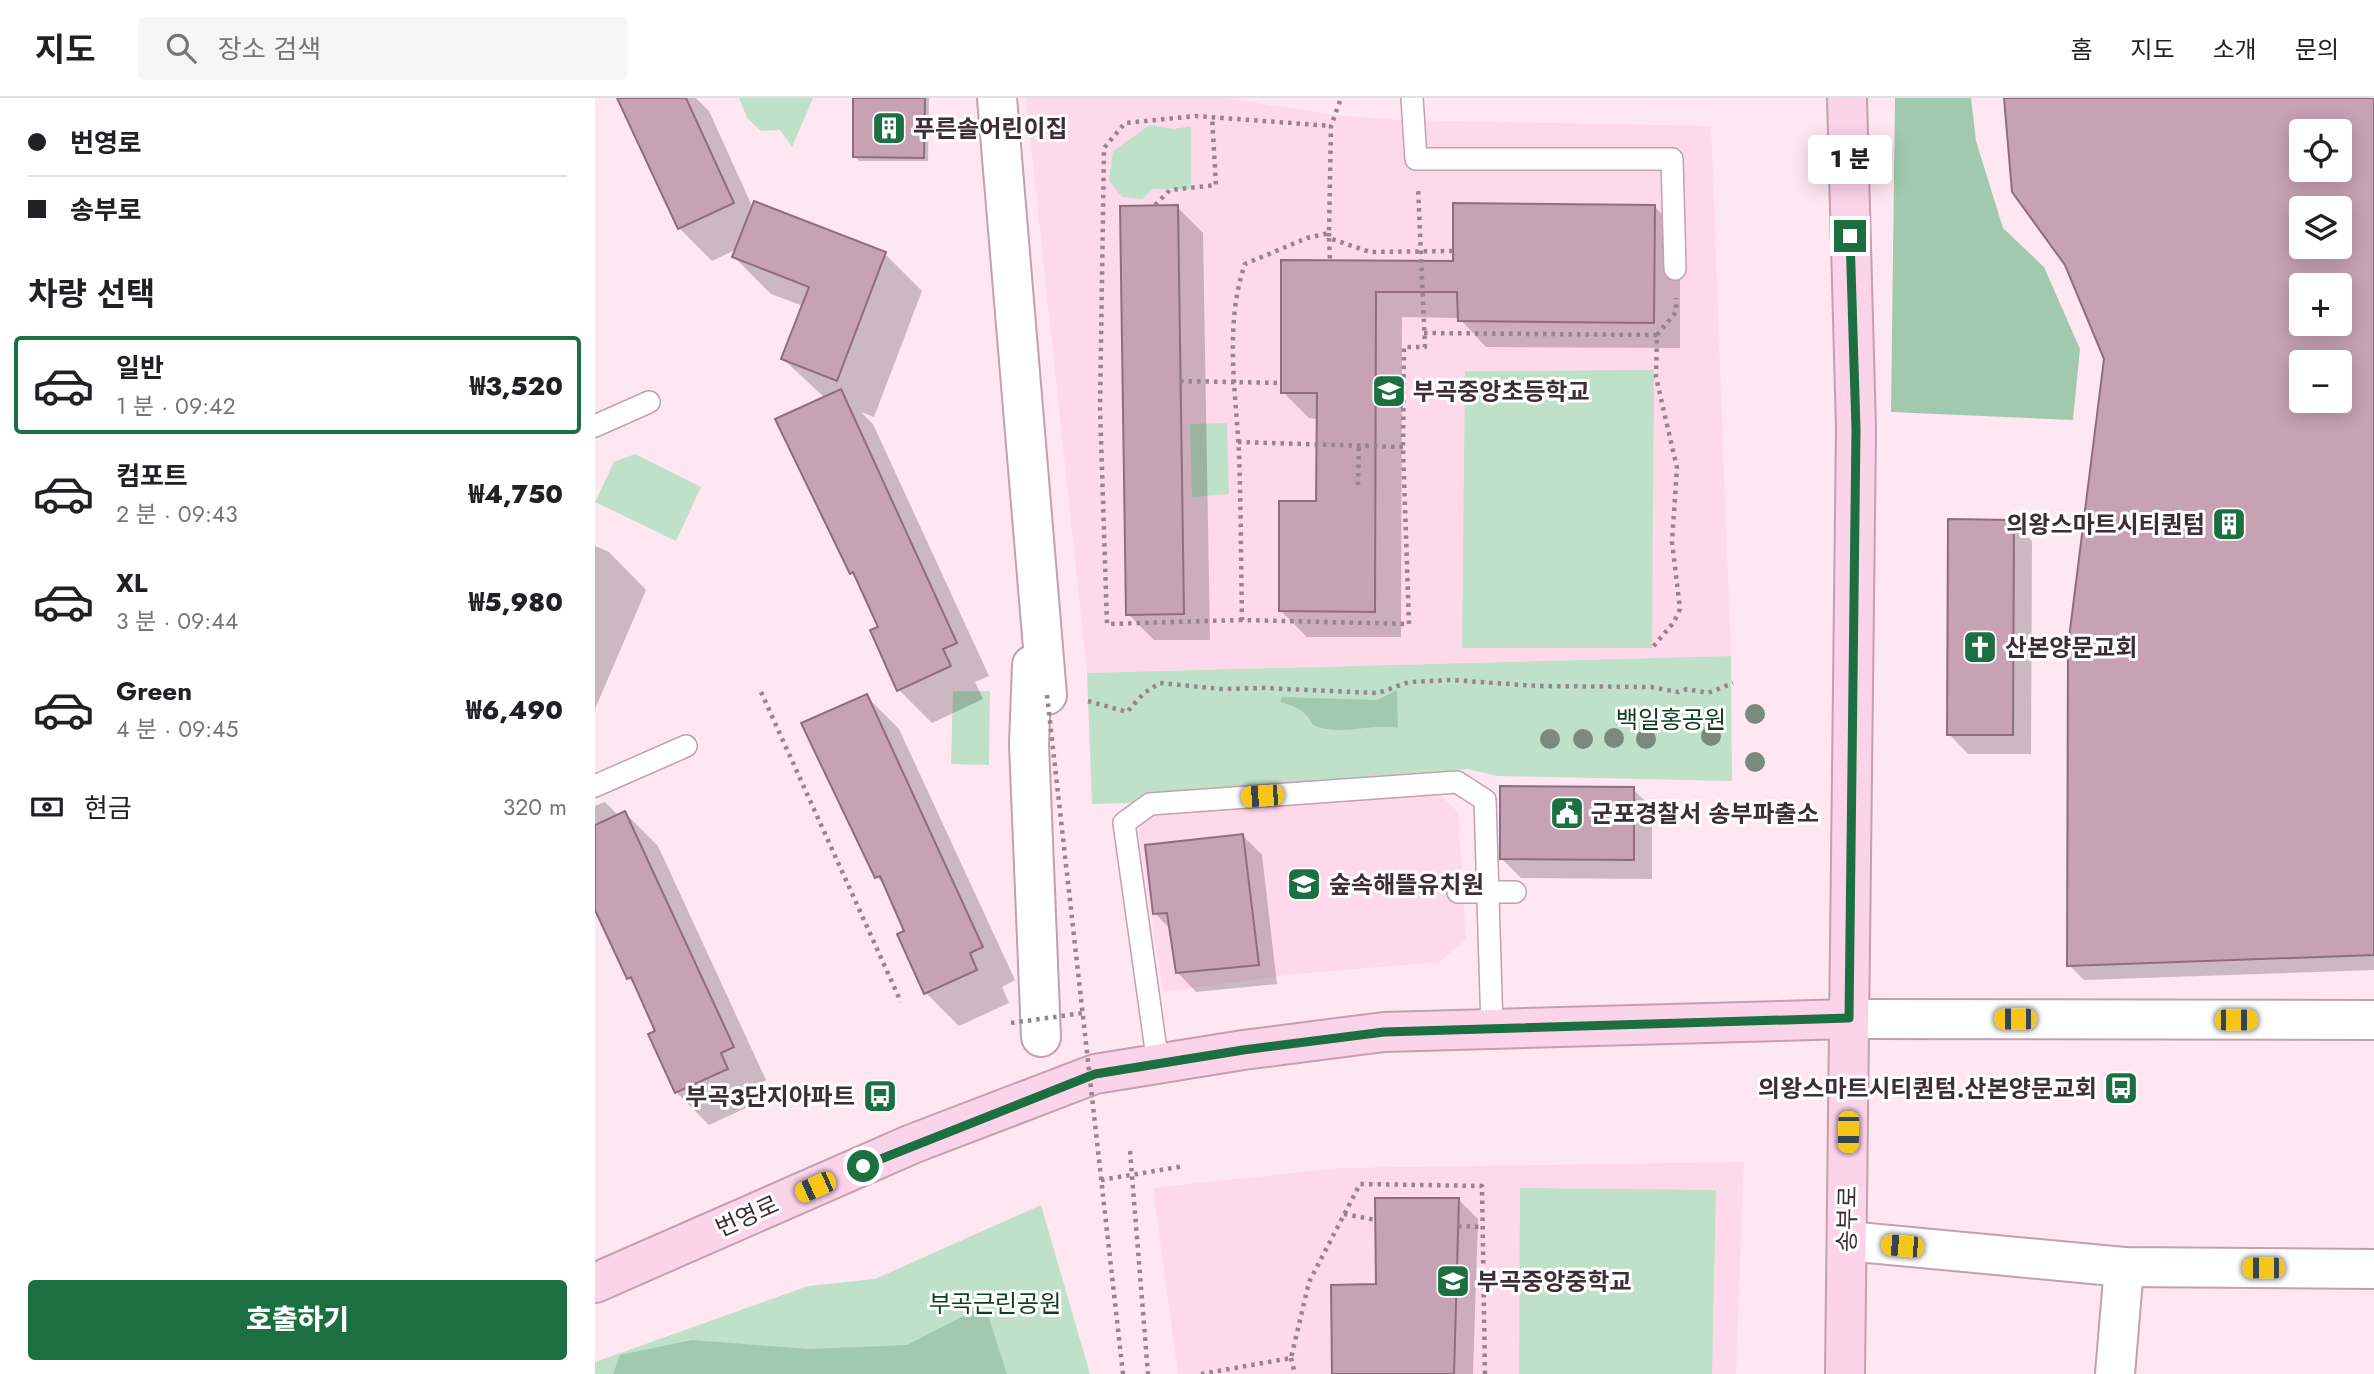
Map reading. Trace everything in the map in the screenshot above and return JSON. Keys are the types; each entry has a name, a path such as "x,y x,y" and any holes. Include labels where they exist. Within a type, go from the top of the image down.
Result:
{"street":[{"path":"997,98 1047,695"},
{"name":"송부로","path":"1845,1374 1856,429 1847,98"},
{"path":"1026,1030 1029,744 1037,560"},
{"path":"1849,1018 2374,1020"},
{"name":"번영로","path":"595,1283 912,1144 1095,1074 1384,1032 1849,1018"},
{"path":"1847,1241 2125,1267 2374,1269"},
{"path":"2115,1374 2125,1267"}],"lane":[{"path":"1412,98 1417,158 1672,159 1675,269"},
{"path":"595,426 649,402"},
{"path":"595,786 686,746"},
{"path":"1158,1064 1124,823 1150,804 1457,782 1485,800 1492,1028"},
{"path":"1458,892 1515,892"}],"path":[{"path":"1330,260 1331,127 1340,101"},
{"path":"1331,127 1212,117 1125,123 1104,148 1100,408 1107,624 1242,620 1409,624 1403,447 1404,346 1425,347 1417,158"},
{"path":"1155,205 1170,190 1216,185 1212,117"},
{"path":"1242,620 1234,383 1237,286 1245,264 1307,238 1329,236 1370,251 1453,251"},
{"path":"1652,649 1674,622 1680,609 1672,542 1678,468 1656,377 1657,335 1676,312 1675,269"},
{"path":"1424,333 1657,335"},
{"path":"1180,381 1281,383"},
{"path":"1375,404 1403,406"},
{"path":"1238,442 1403,447"},
{"path":"1358,485 1359,445"},
{"path":"1088,701 1127,712 1144,693 1160,683 1221,690 1264,688 1378,693 1409,682 1452,680 1537,686 1651,687 1678,692 1687,689 1708,693 1733,683"},
{"path":"761,692 901,1002"},
{"path":"1047,695 1123,1374"},
{"path":"1026,1030 1083,1013"},
{"path":"1130,1151 1148,1374"},
{"path":"1101,1180 1184,1166"},
{"path":"1295,1374 1291,1359 1309,1282 1360,1184 1482,1186 1485,1374"},
{"path":"1344,1214 1376,1220"},
{"path":"1458,1226 1483,1227"},
{"path":"1201,1374 1291,1359"}],"shaded area":[{"name":"부곡중앙초등학교","path":"1026,98 1225,98 1334,115 1397,120 1711,126 1731,656 1087,673"},
{"name":"숲속해뜰유치원","path":"1429,785 1458,812 1466,940 1439,962 1295,974 1163,992 1139,838 1140,822 1159,808"},
{"name":"부곡중앙중학교","path":"1744,1162 1736,1374 1178,1374 1153,1188 1339,1168"}],"green space":[{"path":"739,98 813,98 792,147 780,130 761,131 747,118"},
{"path":"1895,98 1971,98 1976,141 2003,228 2044,267 2080,349 2073,420 1891,412"},
{"path":"1150,125 1174,129 1191,126 1191,189 1153,189 1142,199 1122,197 1109,181 1113,151"},
{"path":"1654,370 1652,648 1462,648 1465,371"},
{"path":"1227,423 1229,494 1192,497 1190,424"},
{"path":"635,454 701,487 676,541 595,502 614,462"},
{"name":"백일홍공원","path":"1731,656 1732,781 1497,776 1468,769 1150,793 1130,803 1092,804 1087,673"},
{"path":"1397,690 1398,728 1324,728 1313,725 1299,709 1280,702 1282,697 1377,700"},
{"path":"953,691 990,691 989,765 951,764"},
{"path":"1520,1188 1716,1190 1712,1374 1519,1374"},
{"name":"부곡근린공원","path":"1041,1205 1090,1374 595,1374 595,1362 808,1286 875,1279"},
{"path":"979,1308 989,1318 1007,1374 613,1374 620,1355 692,1340 809,1349 907,1345"}],"building":[{"path":"617,98 686,98 734,203 678,229"},
{"name":"푸른솔어린이집","path":"853,98 925,98 924,158 853,157"},
{"name":"의왕스마트시티퀀텀","path":"2004,98 2374,98 2374,955 2067,966 2068,646 2104,359 2065,265 2012,192"},
{"path":"754,201 886,252 837,381 781,359 809,287 732,257"},
{"path":"1453,203 1655,205 1654,323 1458,321 1457,292 1376,292 1375,612 1279,611 1279,501 1316,501 1317,393 1281,393 1281,260 1453,261"},
{"path":"1178,205 1184,614 1126,615 1120,206"},
{"path":"841,389 957,643 943,649 951,666 897,691 870,630 878,627 775,419"},
{"name":"산본양문교회","path":"1948,519 2014,520 2013,735 1947,735"},
{"path":"867,694 983,947 970,953 977,970 924,994 897,934 904,931 880,876 875,878 801,723"},
{"name":"군포경찰서 송부파출소","path":"1500,786 1634,787 1634,860 1500,859"},
{"path":"625,811 734,1047 721,1053 728,1069 675,1093 648,1034 655,1031 631,977 627,979 595,910 595,825"},
{"path":"1243,834 1259,965 1176,973 1167,913 1153,914 1145,845"},
{"path":"1375,1198 1459,1198 1454,1374 1332,1374 1331,1285 1376,1284"}],"place":[{"name":"푸른솔어린이집","path":"889,128"},
{"name":"부곡중앙초등학교","path":"1389,391"},
{"name":"의왕스마트시티퀀텀","path":"2229,524"},
{"name":"산본양문교회","path":"1980,647"},
{"name":"군포경찰서 송부파출소","path":"1567,813"},
{"name":"숲속해뜰유치원","path":"1304,884"},
{"name":"의왕스마트시티퀀텀.산본양문교회","path":"2121,1088"},
{"name":"부곡3단지아파트","path":"880,1096"},
{"name":"부곡중앙중학교","path":"1453,1281"}],"route":[{"path":"863,1166 912,1144 1095,1074 1243,1050 1384,1032 1849,1018 1856,429 1850,236"}]}
